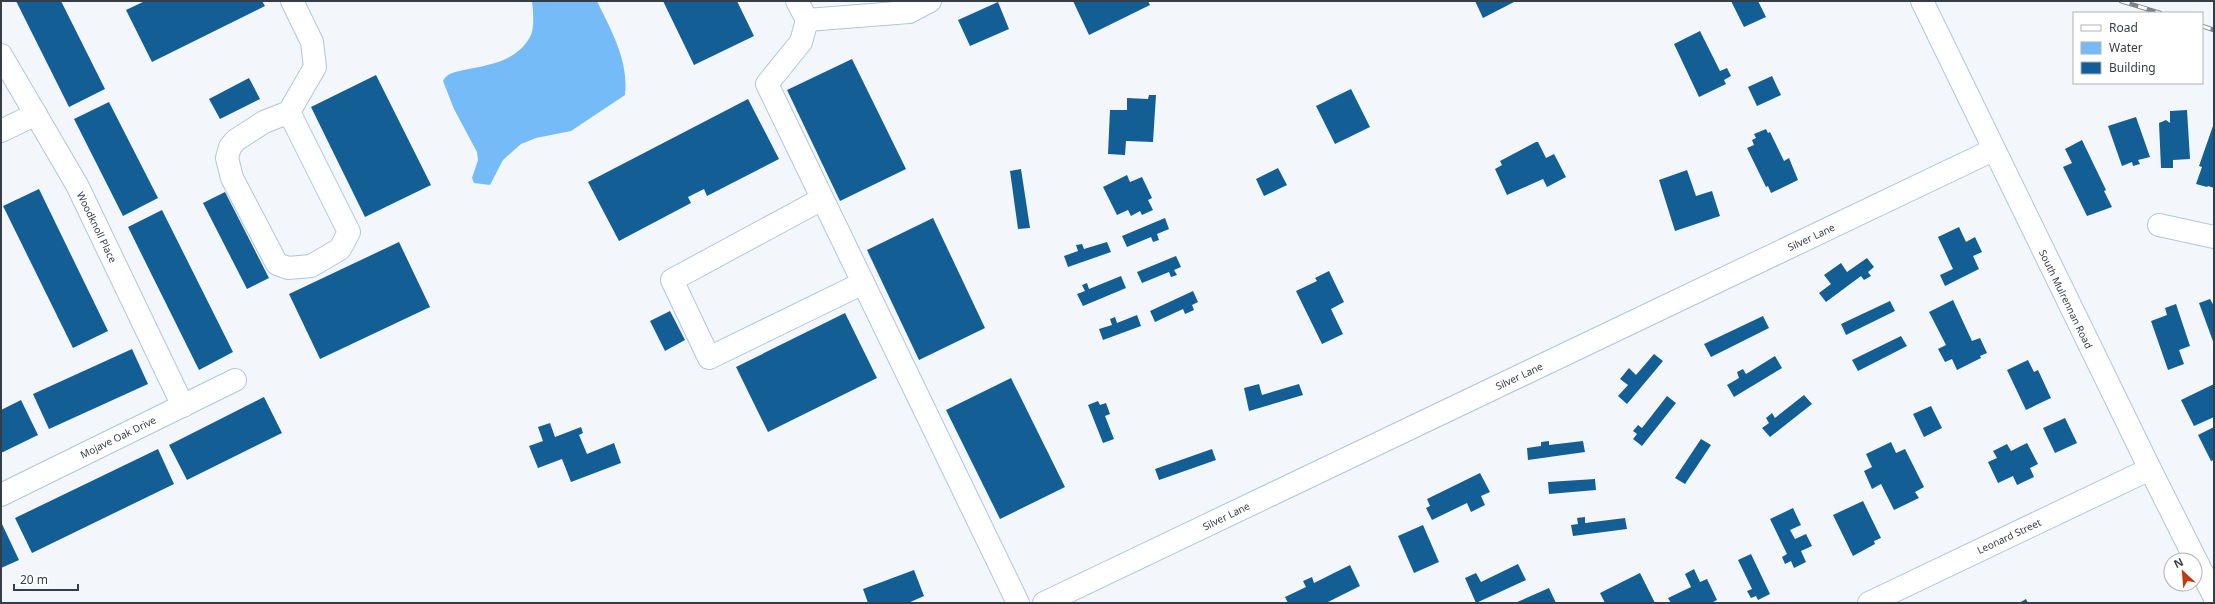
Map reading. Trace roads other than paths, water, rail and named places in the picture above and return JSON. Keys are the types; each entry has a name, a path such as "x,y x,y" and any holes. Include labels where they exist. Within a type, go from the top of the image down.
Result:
{"street":[{"path":"289,112 349,232 340,249 311,266 298,269 288,268 277,264 232,178 227,158 230,148 236,140 264,122 289,112 315,67 312,42 292,1"},
{"path":"797,1 807,20 801,42 767,84 1018,603"},
{"path":"807,20 908,12 930,1"},
{"name":"South Mulrennan Road","path":"1922,1 1993,150 2214,596"},
{"name":"Woodknoll Place","path":"1,55 77,185 183,406"},
{"path":"1,131 36,114"},
{"name":"Silver Lane","path":"1044,603 1993,150"},
{"path":"822,199 672,280 709,358 863,283"},
{"path":"2158,225 2214,237"},
{"name":"Mojave Oak Drive","path":"1,495 235,380"},
{"name":"Leonard Street","path":"1869,603 2150,469"}],"water":[{"path":"532,1 597,1 622,58 626,82 625,95 571,131 536,138 521,144 503,160 490,185 474,183 472,178 478,160 477,152 454,109 443,81 447,76 457,71 492,64 517,52 532,33"}],"railway":[{"path":"2121,1 2157,12"},
{"path":"2203,26 2214,30"}]}
